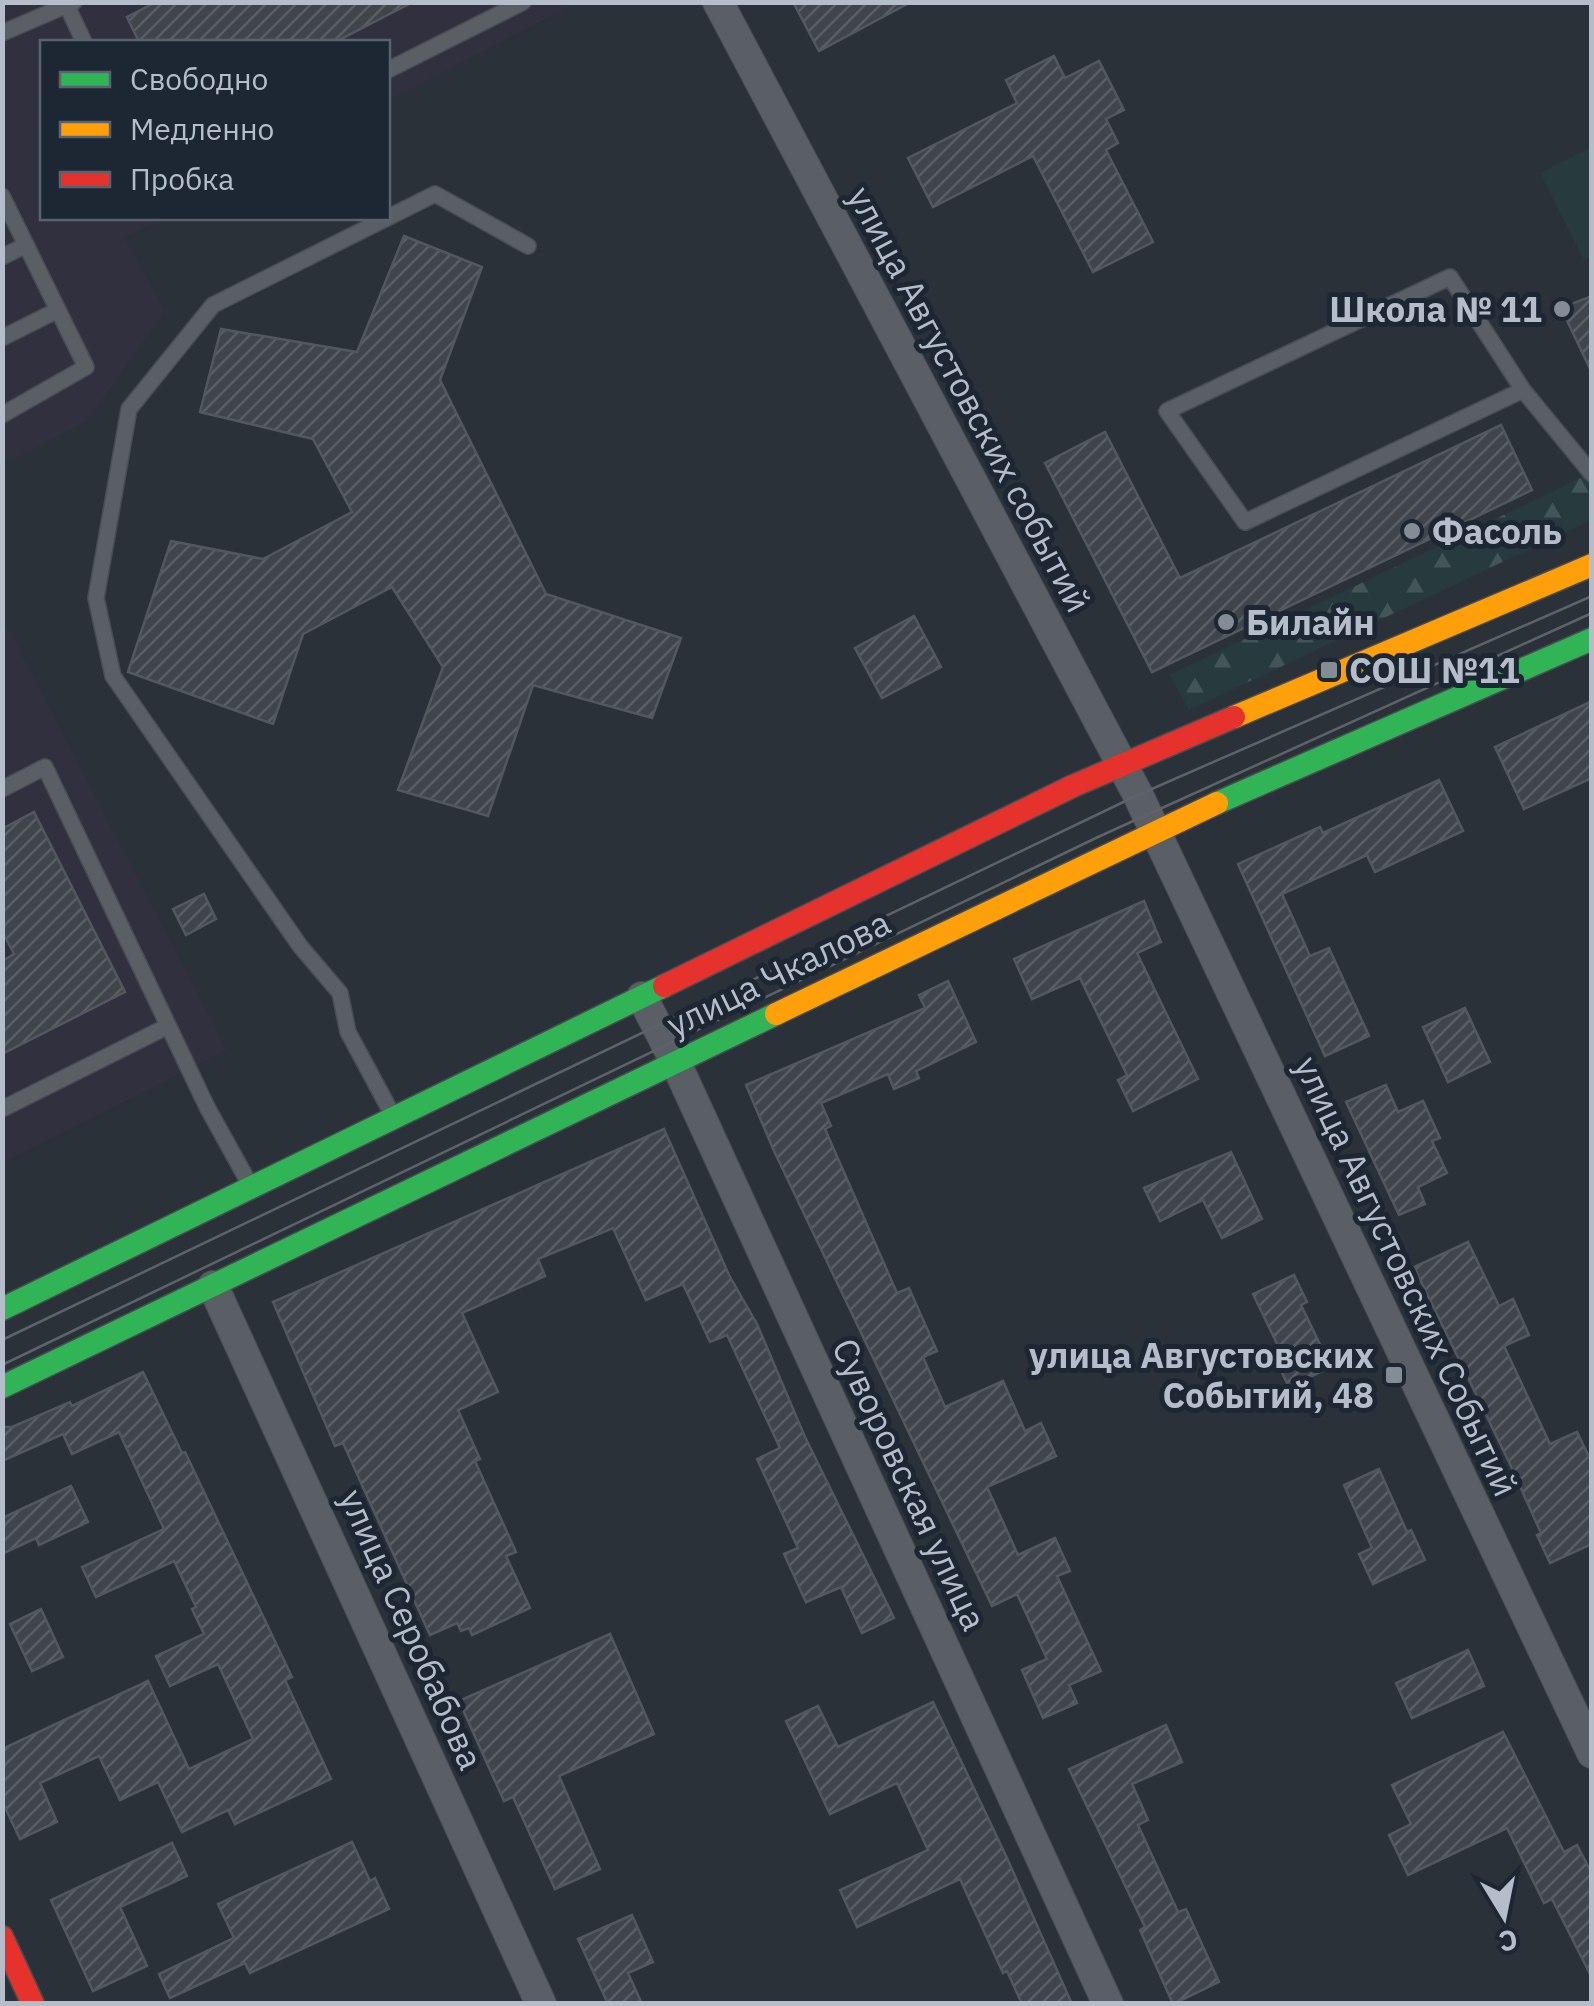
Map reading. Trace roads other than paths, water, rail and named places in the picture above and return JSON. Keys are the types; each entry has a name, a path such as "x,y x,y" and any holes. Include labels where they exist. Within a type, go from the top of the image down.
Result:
{"main road":[{"name":"улица Чкалова","path":"2,1309 1121,764 1592,565"},
{"name":"улица Чкалова","path":"2,1387 1154,831 1592,639"},
{"path":"2,1937 33,2004"}],"street":[{"name":"улица Августовских событий","path":"718,2 1154,831"},
{"name":"улица Августовских Событий","path":"1154,831 1592,1753"},
{"name":"Суворовская улица","path":"642,997 675,1060 1108,2004"},
{"name":"улица Серобабова","path":"213,1286 541,2004"}],"lane":[{"path":"390,69 522,2"},
{"path":"2,32 70,4 83,40"},
{"path":"390,217 436,194 528,246"},
{"path":"2,196 86,368 2,415"},
{"path":"384,220 212,306 129,409 96,598 113,676 300,946 340,993 348,1032 394,1118"},
{"path":"2,257 26,245"},
{"path":"1523,390 1245,522 1167,411 1450,277 1523,390 1592,474"},
{"path":"2,338 58,310"},
{"path":"2,790 45,767 207,1107 251,1186"},
{"path":"2,1109 168,1026"}],"tram line":[{"path":"2,1340 1138,795 1592,596"},
{"path":"2,1365 1098,837 1592,613"}],"place":[{"name":"Школа № 11","path":"1562,309"},
{"name":"Фасоль","path":"1412,531"},
{"name":"Билайн","path":"1226,622"},
{"name":"СОШ №11","path":"1329,670"},
{"name":"улица Августовских Событий, 48","path":"1394,1375"}]}
